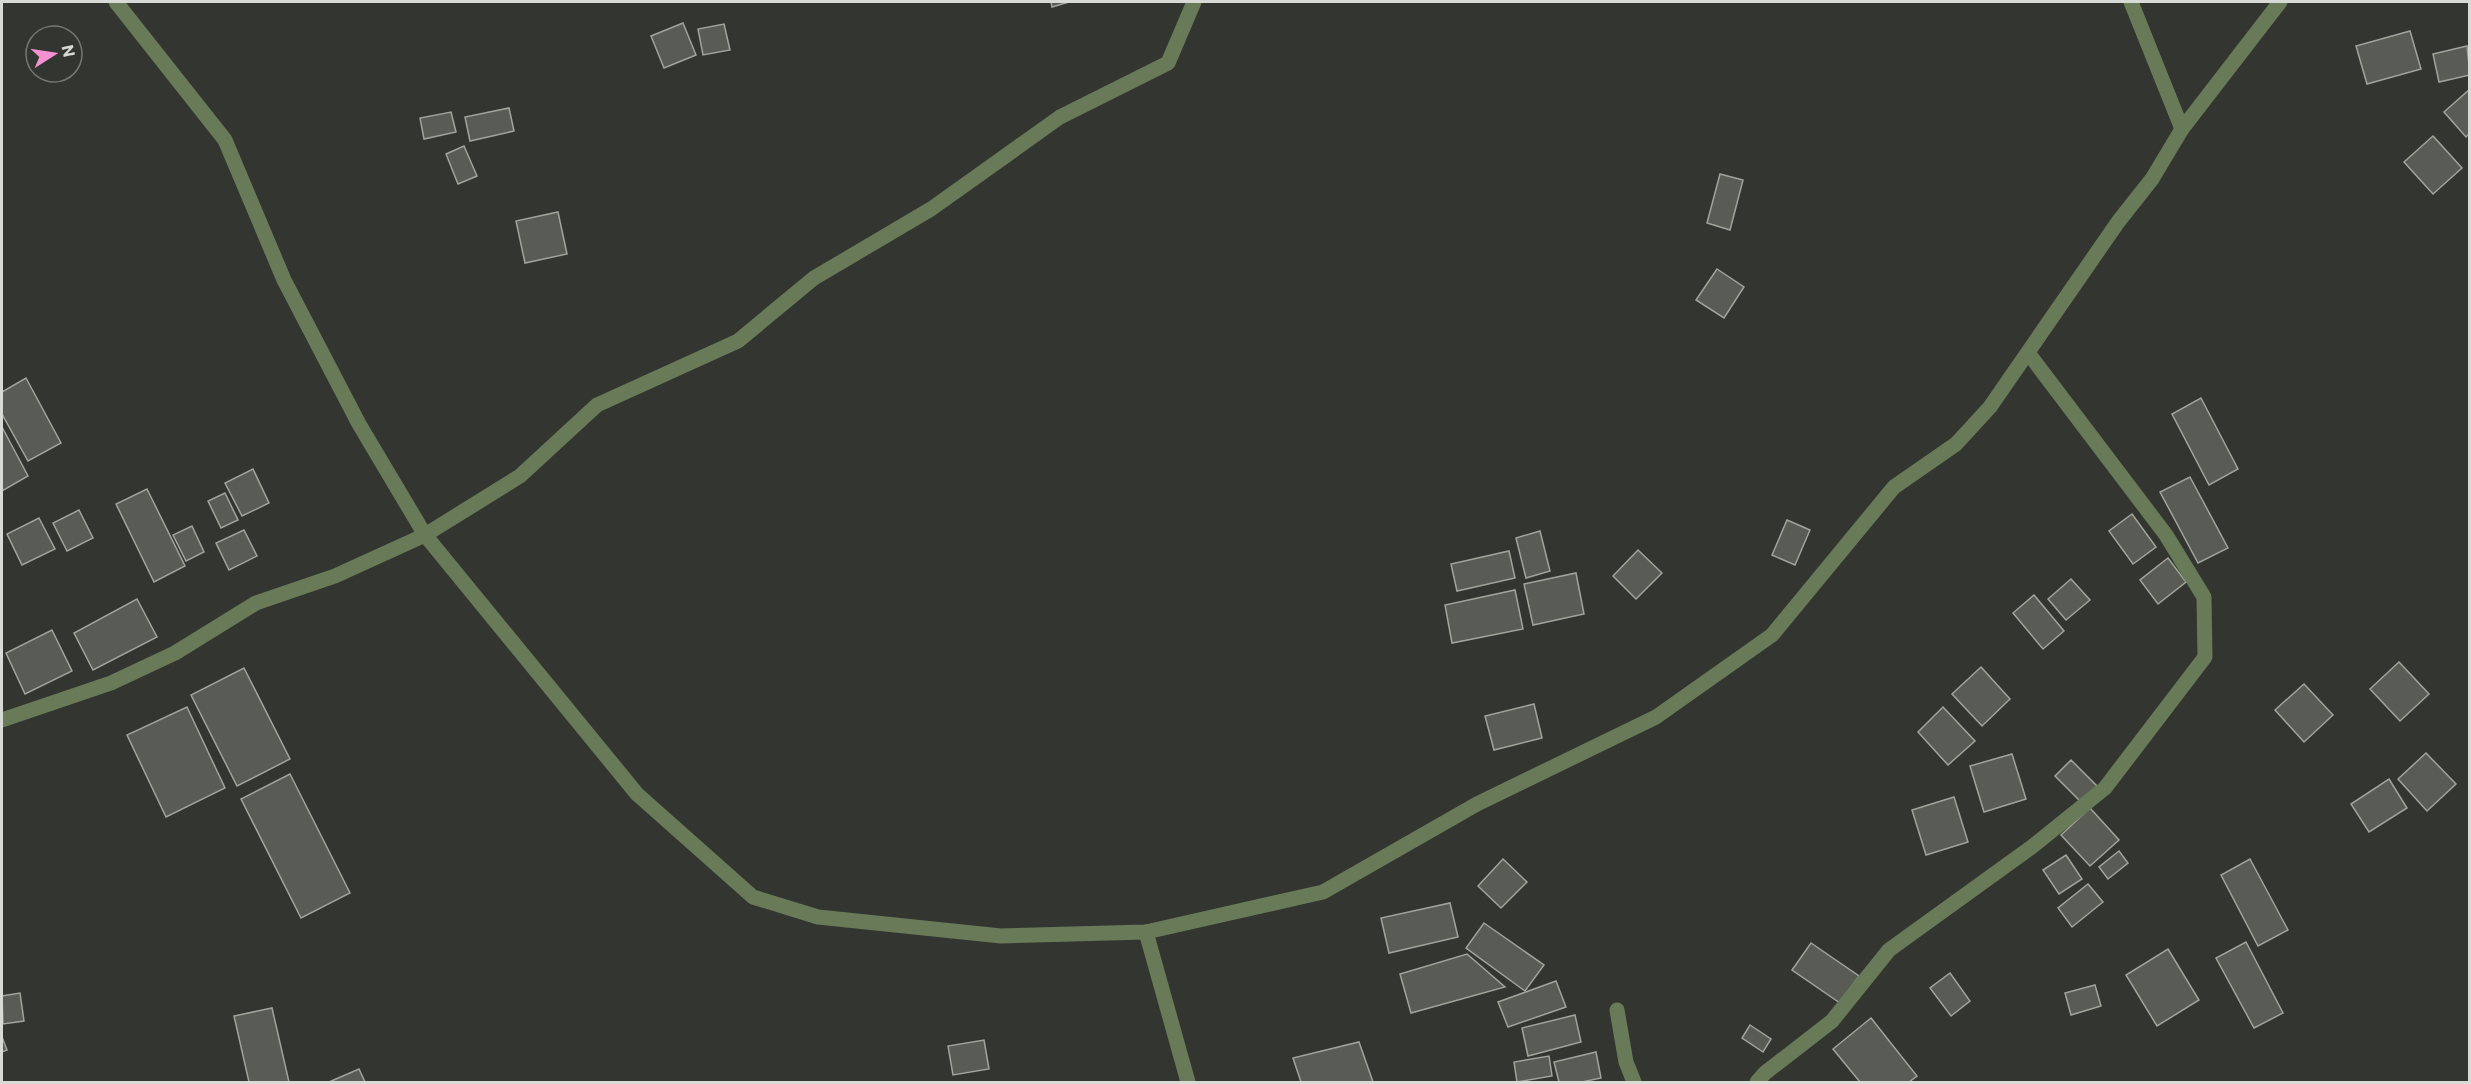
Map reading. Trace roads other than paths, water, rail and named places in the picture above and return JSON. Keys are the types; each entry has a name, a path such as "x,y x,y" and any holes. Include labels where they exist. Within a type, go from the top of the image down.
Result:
{"street":[{"path":"116,2 225,140 284,280 358,424 424,535 637,794 753,897 818,917 1001,936 1146,933 1323,892 1477,804 1656,717 1772,635 1893,487 1956,444 1990,407 2029,354 2118,222 2152,179 2182,129 2280,2"},
{"path":"2,720 111,683 175,653 256,603 334,576 424,535 520,476 597,405 738,341 814,278 931,209 1060,117 1168,63 1194,2"},
{"path":"2131,2 2182,129"},
{"path":"1757,1083 1765,1073 1832,1021 1889,950 2033,846 2105,788 2205,657 2204,597 2166,535 2029,354"},
{"path":"1146,933 1188,1083"},
{"path":"1617,1010 1626,1062 1634,1083"}]}
